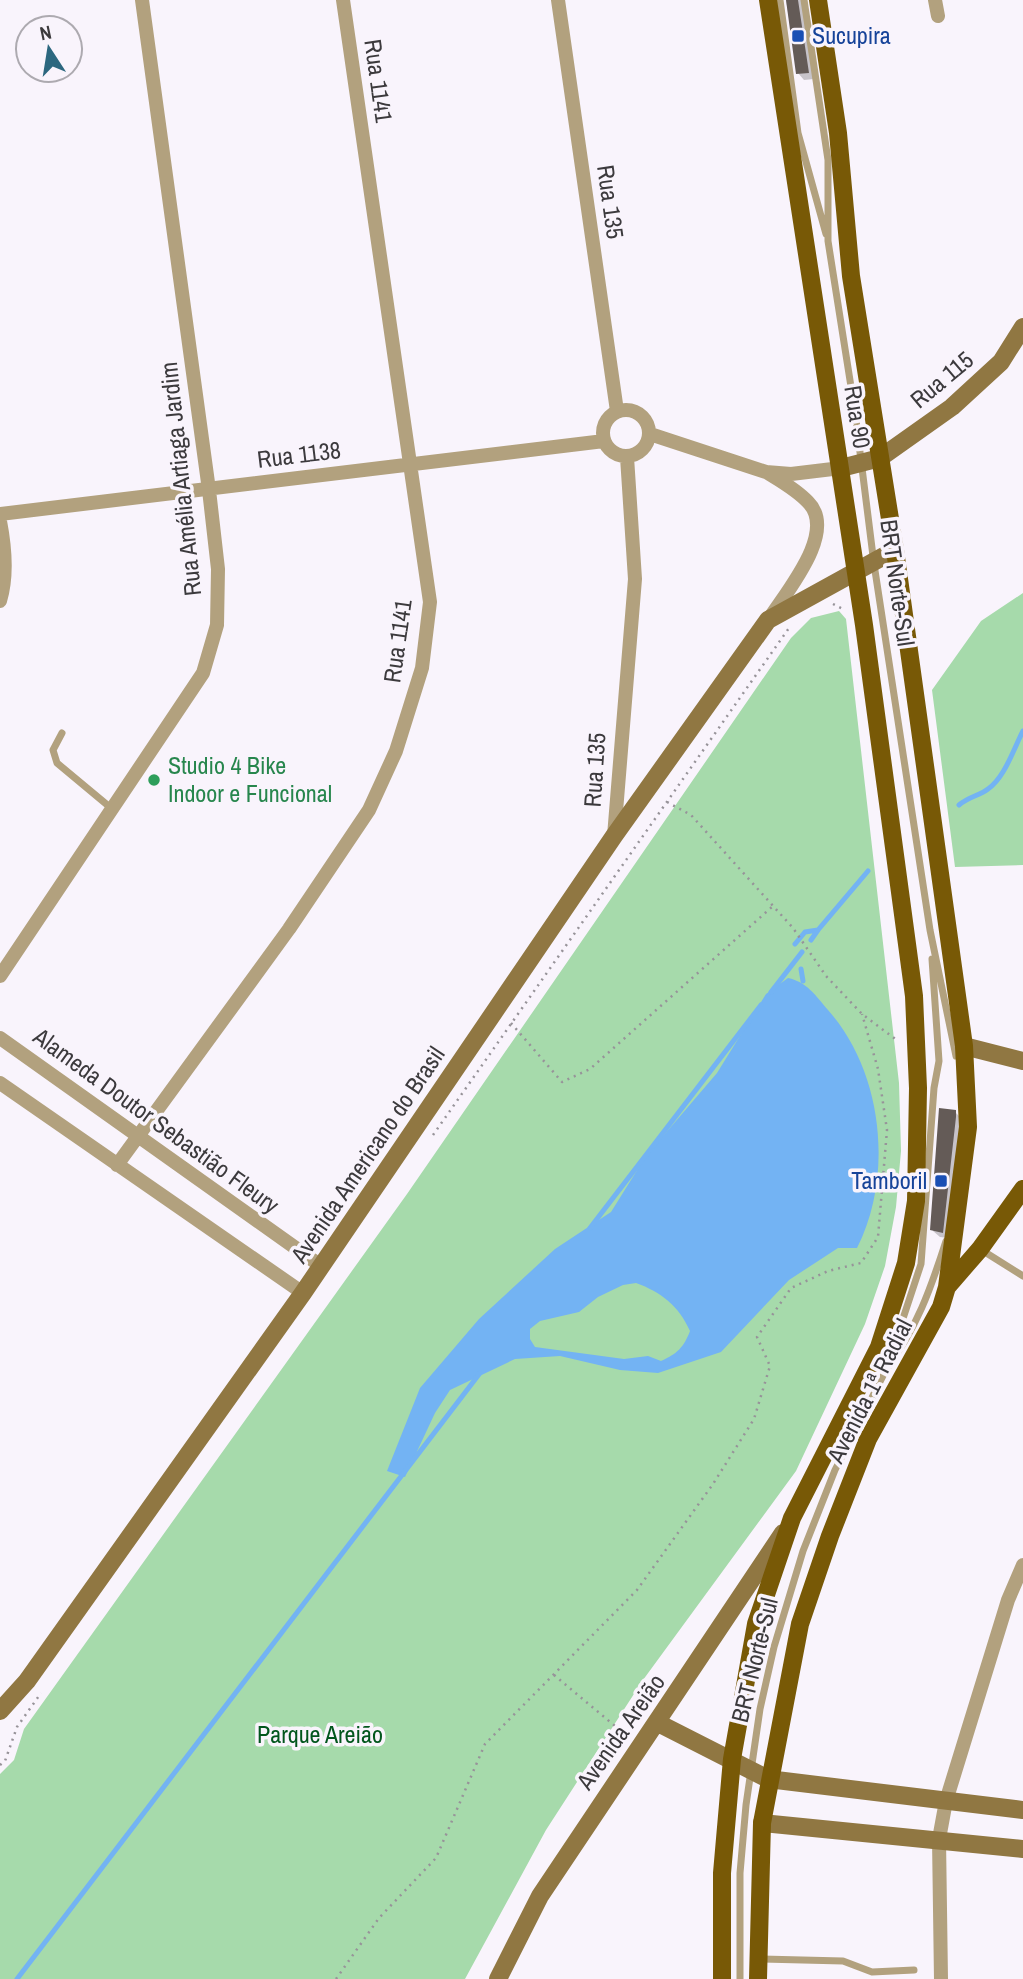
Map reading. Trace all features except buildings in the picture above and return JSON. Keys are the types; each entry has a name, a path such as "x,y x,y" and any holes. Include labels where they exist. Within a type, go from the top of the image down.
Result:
{"main road":[{"name":"Rua 90","path":"768,0 841,468 894,842"},
{"name":"Rua 90","path":"818,0 838,132 849,264 895,550 933,818"},
{"name":"Avenida 1ª Radial","path":"758,1979 762,1823 768,1779 800,1624 830,1536 869,1439 941,1307 947,1287 968,1127 964,1046 933,818"},
{"name":"Avenida 1ª Radial","path":"722,1979 722,1873 732,1759 756,1624 792,1518 879,1347 906,1263 916,1201 918,1088 914,996 894,842"},
{"path":"947,1287 980,1249 1023,1189"}],"street":[{"name":"Rua Amélia Artiaga Jardim","path":"0,976 203,673 217,625 218,569 209,490 142,0"},
{"name":"Rua 1141","path":"117,1164 289,929 369,810 396,751 422,668 430,602 343,0"},
{"name":"Rua 135","path":"558,0 617,411"},
{"path":"935,0 938,16"},
{"name":"Rua 115","path":"880,458 953,407 1001,362 1023,327"},
{"path":"617,411 638,413 649,426 650,434 642,450 627,457 608,449 604,441 604,425 617,411"},
{"path":"650,434 766,472 791,474 841,468 880,458"},
{"name":"Rua 1138","path":"0,514 604,441"},
{"name":"Rua 135","path":"614,836 635,579 627,457"},
{"name":"Avenida Americano do Brasil","path":"0,1711 27,1681 303,1293 614,836 768,620 814,548 818,533 817,518 810,503 766,472"},
{"path":"0,521 5,548 4,587 0,601"},
{"name":"Avenida Americano do Brasil","path":"768,620 874,564 895,550"},
{"name":"Alameda Doutor Sebastião Fleury","path":"0,1038 321,1266"},
{"path":"964,1046 1023,1061"},
{"path":"0,1083 303,1293"},
{"name":"Avenida Areião","path":"498,1979 540,1896 658,1723 792,1518"},
{"path":"941,1979 939,1839 946,1801 1008,1600 1023,1565"},
{"path":"658,1723 768,1779 1023,1810"},
{"path":"762,1823 1023,1849"}],"lane":[{"name":"BRT Norte-Sul","path":"779,0 797,133 828,241 930,930 956,1050 961,1108 947,1236 927,1302 910,1337 886,1370"},
{"name":"BRT Norte-Sul","path":"804,0 828,160 828,241"},
{"path":"62,733 53,750 57,763 111,808"},
{"name":"BRT Norte-Sul","path":"740,1979 740,1873 751,1769 774,1647 803,1551 835,1470 886,1370 921,1264 934,1088 939,1061 930,930"},
{"path":"980,1249 1023,1276"},
{"path":"759,1959 843,1961 872,1972 914,1970"}],"path":[{"path":"824,604 838,603 850,619"},
{"path":"432,1136 792,624"},
{"path":"667,802 691,815 793,928 826,976 862,1014 901,1043 900,1030"},
{"path":"511,1023 562,1082 590,1069 773,906"},
{"path":"336,1979 379,1918 436,1858 485,1744 637,1590 713,1484 754,1419 770,1366 757,1337 791,1289 828,1271 861,1263 877,1237 887,1130 878,1069 862,1014"},
{"path":"554,1675 630,1739"},
{"path":"0,1765 5,1761 17,1727 41,1693"}],"green space":[{"path":"1023,593 1023,865 955,867 932,690 981,621"},
{"name":"Parque Areião","path":"839,611 846,619 899,1083 901,1151 896,1207 885,1266 865,1324 796,1471 643,1680 546,1830 465,1979 0,1979 0,1774 14,1760 24,1729 407,1194 791,638 811,618"}],"water":[{"path":"788,978 806,986 847,1035 861,1063 871,1093 879,1157 876,1189 869,1219 857,1248 838,1248 789,1280 721,1352 658,1373 620,1370 560,1356 515,1359 450,1390 435,1413 405,1477 387,1471 420,1388 479,1319 555,1249 611,1212 646,1156 717,1073 766,994","holes":["636,1283 675,1307 690,1331 679,1349 661,1361 648,1356 624,1359 535,1347 530,1339 530,1329 540,1321 579,1312 598,1297 623,1285"]}],"waterway":[{"path":"959,805 994,784 1023,731"},
{"path":"795,944 805,932 818,930 868,871"},
{"path":"811,940 818,930"},
{"path":"771,992 802,952"},
{"path":"801,969 803,981"},
{"path":"590,1228 761,1005"},
{"path":"17,1979 480,1373"}],"place":[{"name":"Sucupira","path":"798,36"},
{"name":"Studio 4 Bike Indoor e Funcional","path":"154,780"},
{"name":"Tamboril","path":"941,1181"}]}
